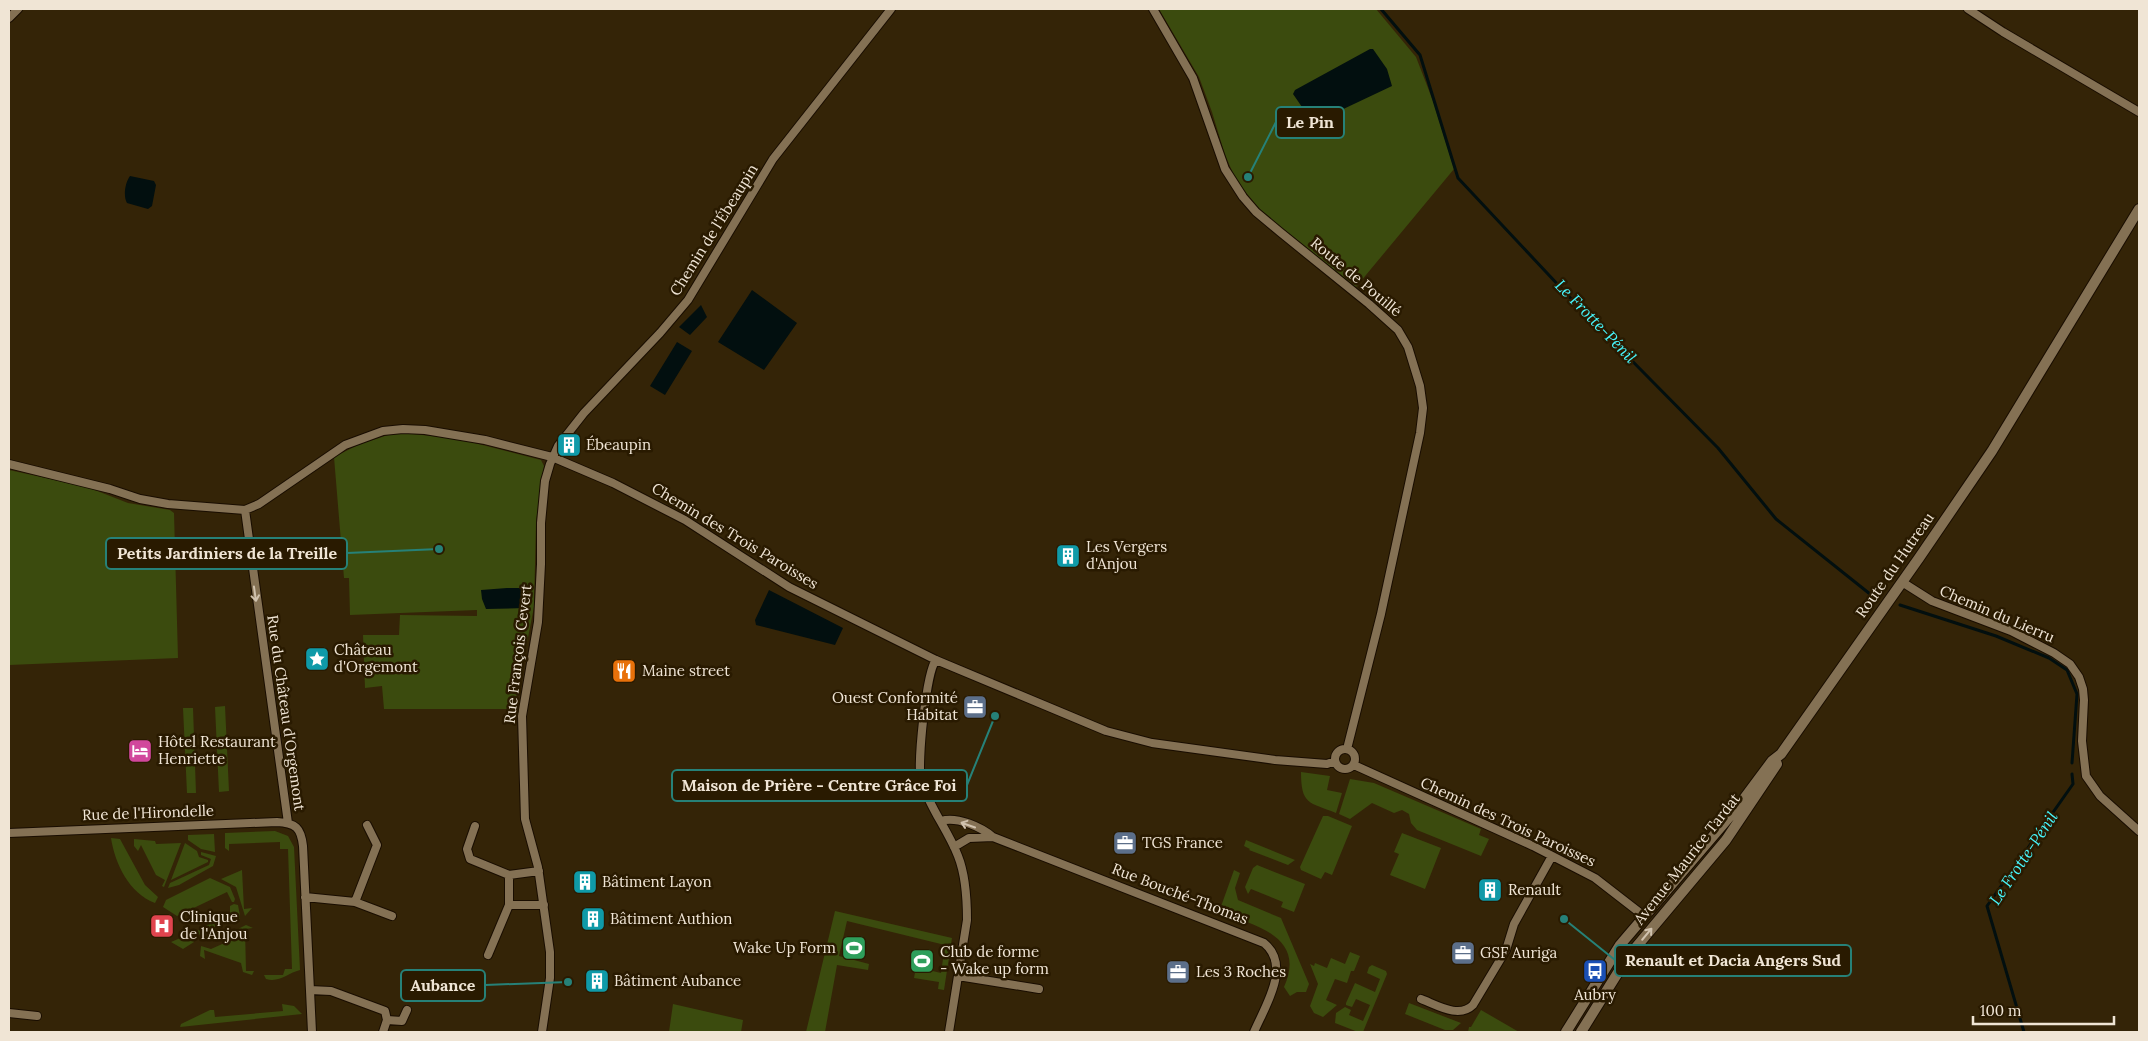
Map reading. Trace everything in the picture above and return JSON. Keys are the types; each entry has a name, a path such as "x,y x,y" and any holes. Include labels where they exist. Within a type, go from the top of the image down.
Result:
{"street":[{"path":"9,18 18,9"},
{"name":"Chemin de l'Ébeaupin","path":"552,457 558,446 584,413 672,320 688,300 773,159 891,9"},
{"name":"Route de Pouillé","path":"1153,9 1193,78 1207,113 1220,156 1231,181 1256,212 1398,330 1408,347 1420,386 1423,408 1420,433 1381,614 1347,749"},
{"path":"1968,9 2003,32 2139,112"},
{"name":"Route du Hutreau","path":"1644,916 1737,808 1772,761 1781,754 1902,582 1992,451 2139,209"},
{"name":"Chemin des Trois Paroisses","path":"245,510 259,504 345,445 383,432 403,429 462,435 552,457 656,504 685,520 752,565 789,587 936,660 1106,731 1152,743 1275,760 1327,764 1335,762"},
{"name":"Rue François Cevert","path":"542,1032 547,1004 550,962 539,871 525,819 522,716 538,622 541,564 540,523 545,481 552,457"},
{"path":"9,464 110,489 140,499 168,504 245,510"},
{"name":"Rue du Château d'Orgemont","path":"245,510 288,822 298,827 302,836 312,1032"},
{"name":"Chemin du Lierru","path":"1902,582 1932,601 2011,631 2054,653 2070,664 2079,677 2083,689 2082,741 2086,776 2100,796 2139,831"},
{"path":"936,660 931,670 928,685 920,771 921,781 954,847 963,874 967,906 967,920 949,1032"},
{"path":"1347,749 1354,755 1354,765 1345,769 1339,767 1335,762 1337,752 1347,749"},
{"name":"Avenue Maurice Tardat","path":"1581,1032 1627,958 1726,840 1770,776 1781,754"},
{"name":"Chemin des Trois Paroisses","path":"1354,765 1552,856 1595,878 1644,916"},
{"name":"Rue Bouché-Thomas","path":"941,822 949,820 965,823 986,831 993,837 1264,943 1273,952 1277,970 1271,991 1254,1032"},
{"name":"Rue de l'Hirondelle","path":"9,833 288,822"},
{"path":"355,902 378,845 367,825"},
{"path":"475,826 467,849 470,859 508,875 539,871"},
{"name":"Rue Bouché-Thomas","path":"954,847 969,838 993,837"},
{"path":"1421,999 1457,1012 1466,1010 1473,1005 1506,950 1514,924 1552,856"},
{"path":"488,955 509,905 508,875"},
{"path":"305,897 355,902 392,916"},
{"path":"509,905 544,905"},
{"name":"Avenue Maurice Tardat","path":"1566,1032 1618,948 1644,916"},
{"path":"958,976 1039,989"},
{"path":"310,990 331,990 385,1011 387,1020 383,1032"},
{"path":"387,1020 402,1021 407,1010"},
{"path":"9,1013 36,1016"}],"green space":[{"path":"1159,9 1376,9 1416,57 1433,101 1454,169 1356,287 1263,213 1237,182 1225,155 1199,77"},
{"path":"391,434 413,434 459,439 541,460 544,466 536,521 534,607 514,709 384,709 382,686 365,688 363,635 399,635 400,615 477,616 477,610 350,615 349,578 344,578 334,457 360,444"},
{"path":"9,470 87,487 128,503 170,510 174,513 178,658 9,665"},
{"path":"225,706 229,791 219,792 215,707"},
{"path":"183,708 193,708 196,793 187,793"},
{"path":"1301,772 1330,776 1327,790 1342,793 1336,813 1308,801 1301,783"},
{"path":"1350,779 1374,783 1481,829 1479,835 1489,839 1481,856 1417,830 1411,823 1409,814 1402,810 1394,813 1372,803 1350,819 1339,814"},
{"path":"1323,816 1328,816 1352,826 1332,875 1325,872 1321,879 1301,870 1300,867"},
{"path":"275,831 288,836 294,847 300,970 279,979 271,980 266,979 264,975 283,975 285,969 292,969 288,849 280,849 280,842 229,844 229,851 225,848 225,833"},
{"path":"1402,833 1441,848 1425,889 1390,875 1399,854 1394,852"},
{"path":"214,834 215,852 201,849 188,840 188,835"},
{"path":"111,838 120,839 145,885 158,897 155,903 131,885 116,858"},
{"path":"134,839 155,841 156,844 181,843 164,887 162,886 165,880 156,875 141,845 138,851 134,846"},
{"path":"1246,840 1295,860 1288,865 1249,850 1244,846"},
{"path":"185,843 197,851 199,857 208,860 208,862 171,880"},
{"path":"201,852 216,856 213,866 179,885 168,888 170,883 209,865 211,859 201,855"},
{"path":"1257,865 1305,884 1294,912 1281,907 1283,902 1251,889 1248,894 1245,887 1253,868"},
{"path":"242,870 244,909 252,908 245,916 236,887 221,879"},
{"path":"1234,870 1240,873 1235,888 1238,900 1281,918 1309,984 1306,992 1297,992 1290,996 1284,987 1289,970 1288,956 1283,944 1261,928 1219,912"},
{"path":"210,878 230,887 235,899 234,902 232,902 227,892 177,916 163,907 166,900"},
{"path":"238,905 239,921 236,922 234,918 192,938 194,942 183,949 171,942 230,915 230,906"},
{"path":"835,911 952,938 944,990 938,989 939,982 914,978 916,967 941,973 945,945 847,921 839,956 869,964 868,970 837,965 825,1032 806,1032"},
{"path":"246,925 253,928 245,929 246,971 254,971 252,975 243,972 241,963 204,950 205,959 200,956 201,946 211,949 238,937 230,933"},
{"path":"1350,952 1360,956 1354,971 1351,971 1347,983 1335,979 1326,1000 1337,1005 1323,1017 1314,1013 1310,1006 1318,984 1310,964 1314,966 1315,963 1327,968 1331,958 1345,964"},
{"path":"1372,965 1386,971 1387,974 1363,1032 1358,1032 1335,1023 1336,1013 1345,1007 1351,1010 1349,1015 1363,1021 1370,1005 1356,999 1352,1007 1346,1005 1346,1003 1355,983 1375,992 1380,979 1367,973"},
{"path":"1409,1003 1461,1023 1453,1030 1445,1030 1405,1014"},
{"path":"282,1004 294,1006 302,1014 180,1027 181,1024 210,1010 214,1010 215,1017 283,1011"},
{"path":"673,1004 743,1020 741,1032 669,1032"},
{"path":"1481,1010 1519,1032 1468,1032 1469,1027 1471,1027"}],"shaded area":[{"path":"1373,49 1387,69 1392,86 1318,121 1311,120 1293,94 1295,90"},
{"path":"130,176 154,181 156,185 152,206 148,209 127,203 125,190"},
{"path":"752,290 797,323 764,370 718,342"},
{"path":"701,305 707,317 690,335 679,327"},
{"path":"677,342 692,351 665,395 650,386"},
{"path":"523,588 526,608 486,609 481,590"},
{"path":"769,590 843,628 835,645 756,625 755,620"}],"waterway":[{"name":"Le Frotte-Pénil","path":"1381,9 1420,55 1458,178 1576,304 1718,448 1776,519 1870,594"},
{"name":"Le Frotte-Pénil","path":"1900,605 1996,636 2049,658 2067,670 2077,694 2072,763"},
{"name":"Le Frotte-Pénil","path":"2024,1032 1987,906 2073,784 2072,774"}],"place":[{"name":"Le Pin","path":"1248,177"},
{"name":"Ébeaupin","path":"569,445"},
{"name":"Petits Jardiniers de la Treille","path":"439,549"},
{"name":"Les Vergers d'Anjou","path":"1068,556"},
{"name":"Château d'Orgemont","path":"317,659"},
{"name":"Maine street","path":"624,671"},
{"name":"Ouest Conformité Habitat","path":"975,707"},
{"name":"Maison de Prière - Centre Grâce Foi","path":"995,716"},
{"name":"Hôtel Restaurant Henriette","path":"140,751"},
{"name":"TGS France","path":"1125,843"},
{"name":"Bâtiment Layon","path":"585,882"},
{"name":"Renault","path":"1490,890"},
{"name":"Bâtiment Authion","path":"593,919"},
{"name":"Renault et Dacia Angers Sud","path":"1564,919"},
{"name":"Clinique de l'Anjou","path":"162,926"},
{"name":"Wake Up Form","path":"854,948"},
{"name":"GSF Auriga","path":"1463,953"},
{"name":"Club de forme - Wake up form","path":"922,961"},
{"name":"Aubry","path":"1595,971"},
{"name":"Les 3 Roches","path":"1178,972"},
{"name":"Bâtiment Aubance","path":"597,981"},
{"name":"Aubance","path":"568,982"}]}
